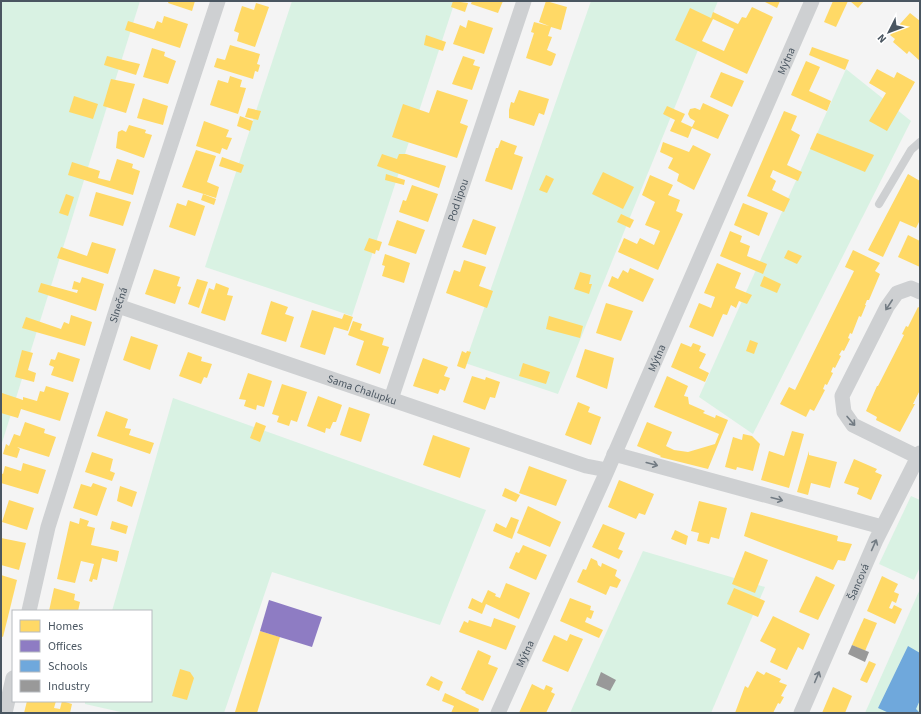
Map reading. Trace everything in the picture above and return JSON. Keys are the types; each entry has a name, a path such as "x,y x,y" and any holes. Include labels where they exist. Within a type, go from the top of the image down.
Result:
{"street":[{"name":"Slnečná","path":"29,610 48,526 218,1"},
{"name":"Pod lipou","path":"391,399 524,1"},
{"name":"Mýtna","path":"498,713 607,470 812,1"},
{"path":"919,455 853,425 844,412 842,396 887,307 897,293 911,288 920,292"},
{"name":"Sama Chalupku","path":"118,306 586,466 607,470"},
{"path":"614,454 882,527"},
{"name":"Šancová","path":"802,713 882,527 919,455"},
{"path":"5,713 12,682"}],"lane":[{"path":"879,204 911,150 920,142"}],"green space":[{"path":"1,1 140,1 1,446"},
{"path":"292,1 455,1 352,316 205,267"},
{"path":"591,1 718,1 558,394 465,363"},
{"path":"846,69 911,121 753,434 699,397"},
{"path":"173,398 486,510 440,625 272,572 224,713 125,713 85,704 85,702 152,702 152,610 112,610"},
{"path":"911,496 920,500 920,567 914,580 879,564"},
{"path":"643,551 765,587 711,713 570,713"},
{"path":"920,589 920,713 865,713"}],"building: Homes":[{"path":"169,1 195,1 192,11 168,3"},
{"path":"453,1 468,3 465,12 451,7"},
{"path":"472,1 503,1 498,13 471,4"},
{"path":"546,1 567,7 561,30 551,27 548,36 552,37 547,50 556,54 552,65 550,66 526,58 534,33 531,32 534,22 549,26 539,22"},
{"path":"763,1 780,1 777,8"},
{"path":"833,1 848,1 836,27 824,22"},
{"path":"850,1 864,1 858,8"},
{"path":"256,3 269,7 255,47 237,41 239,33 234,31 242,6 254,10"},
{"path":"752,7 773,17 747,74 675,40 690,8 711,18 713,12 738,24 742,17 746,18","holes":["713,19 734,29 724,51 702,41"]},
{"path":"910,13 920,21 920,61 909,51 907,54 893,42 895,39 890,35"},
{"path":"164,16 188,24 180,48 125,30 128,21 154,29 157,21 162,23"},
{"path":"468,20 493,28 484,54 453,44 460,25 466,28"},
{"path":"426,35 446,42 443,51 424,45"},
{"path":"230,45 260,54 257,64 260,65 258,72 255,71 253,79 214,67 217,58 225,60"},
{"path":"812,47 849,60 845,70 809,55"},
{"path":"152,48 165,52 164,56 176,61 168,84 143,77"},
{"path":"107,56 140,64 136,75 104,65"},
{"path":"463,56 475,60 473,65 480,67 472,90 452,84"},
{"path":"806,61 820,67 809,91 831,101 827,111 791,95"},
{"path":"877,69 894,78 897,72 915,82 887,131 869,121 886,93 869,83"},
{"path":"721,72 744,81 732,107 710,97"},
{"path":"230,76 242,80 240,87 246,88 238,114 210,105 218,80 228,83"},
{"path":"111,79 135,84 126,113 103,106"},
{"path":"437,90 468,100 460,123 468,126 457,158 392,137 403,104 429,113"},
{"path":"519,90 549,99 544,115 539,113 534,126 509,118 511,102 514,103"},
{"path":"74,96 98,104 93,119 69,112"},
{"path":"143,98 168,106 163,125 137,118"},
{"path":"703,103 729,115 718,139 692,128 688,138 670,131 675,120 663,114 667,106 685,114 681,122 692,127 695,121 690,118 688,114 690,109 695,108 700,110"},
{"path":"248,108 261,111 258,120 245,117"},
{"path":"784,111 797,116 791,130 800,135 787,165 802,172 798,181 773,170 770,177 776,181 772,190 790,199 784,212 747,196"},
{"path":"240,116 253,121 250,131 237,126"},
{"path":"204,121 229,130 226,137 232,138 227,150 222,148 220,154 196,146"},
{"path":"129,125 146,130 145,133 152,135 144,158 116,148 118,132 122,130 126,132"},
{"path":"817,133 874,155 865,172 810,149"},
{"path":"501,140 517,146 514,154 523,157 512,190 485,181 496,148 498,148"},
{"path":"663,142 689,152 693,145 711,154 694,190 677,181 679,174 668,168 673,158 660,152"},
{"path":"196,150 216,156 207,182 219,187 216,198 182,187"},
{"path":"382,154 397,159 399,154 406,154 446,166 439,188 377,166"},
{"path":"222,157 244,165 241,173 219,166"},
{"path":"117,159 133,164 132,168 140,171 133,195 68,175 72,162 100,171 98,178 110,181"},
{"path":"603,172 634,187 623,209 592,194"},
{"path":"386,174 405,180 404,185 385,180"},
{"path":"908,174 920,181 920,220 916,228 900,221 883,257 868,250"},
{"path":"546,175 554,179 547,193 539,190"},
{"path":"650,175 673,185 668,195 680,200 676,211 683,214 658,270 618,252 624,238 637,244 640,238 654,245 660,231 645,225 655,202 642,195"},
{"path":"412,185 438,194 428,222 399,212 403,200 406,201"},
{"path":"96,192 131,202 123,226 89,216"},
{"path":"66,194 74,197 68,216 59,213"},
{"path":"203,194 216,199 214,205 201,200"},
{"path":"188,200 205,206 195,236 169,227 177,203 186,206"},
{"path":"743,203 768,213 759,236 734,225"},
{"path":"621,214 634,220 630,228 617,222"},
{"path":"473,219 496,227 486,255 462,247"},
{"path":"397,220 425,230 416,254 388,245"},
{"path":"730,231 742,236 740,242 750,246 747,256 767,264 763,274 720,256"},
{"path":"908,235 920,241 920,267 898,257"},
{"path":"369,238 382,242 379,251 376,250 375,254 364,250"},
{"path":"92,242 116,249 108,274 57,258 61,247 87,256"},
{"path":"788,250 802,256 797,264 784,258"},
{"path":"853,250 880,263 875,271 880,274 869,300 867,300 861,317 859,316 852,334 850,333 848,338 850,339 844,351 842,350 839,355 841,356 835,368 833,367 831,372 833,373 827,385 825,384 823,389 825,390 814,411 810,409 806,417 780,404 789,387 795,390 854,271 845,267"},
{"path":"385,254 410,263 404,283 382,276 385,266 382,265"},
{"path":"464,260 486,267 479,286 493,291 487,308 446,293 454,270 460,272"},
{"path":"717,263 741,273 735,288 752,295 747,304 739,301 736,308 731,305 727,315 723,314 713,337 689,327 699,303 711,308 715,297 704,293"},
{"path":"630,268 654,279 643,302 608,286 612,276 618,279 623,270 628,273"},
{"path":"154,269 180,277 177,286 181,287 175,304 145,294"},
{"path":"580,272 591,275 589,284 592,284 589,294 574,289"},
{"path":"764,276 781,284 777,293 760,286"},
{"path":"82,277 104,284 96,311 38,292 41,283 77,293 78,290 72,289 74,281 80,283"},
{"path":"197,279 208,282 199,308 188,304"},
{"path":"216,283 229,288 227,295 233,296 225,321 201,313 209,288 214,290"},
{"path":"271,301 288,307 285,314 294,317 286,342 261,334"},
{"path":"606,303 633,311 621,341 596,333"},
{"path":"918,307 920,308 920,390 913,404 915,404 900,432 876,420 877,417 866,411 877,386 904,335 902,334 906,326 908,327"},
{"path":"312,310 342,319 344,314 353,317 348,331 334,327 325,355 300,347"},
{"path":"71,315 92,322 85,346 22,328 26,317 61,329 64,322 69,324"},
{"path":"549,316 583,326 580,338 546,329"},
{"path":"353,321 362,324 360,330 384,338 382,345 389,347 380,374 356,365 364,341 348,335"},
{"path":"131,336 158,345 150,370 123,360"},
{"path":"750,340 758,343 754,354 746,351"},
{"path":"681,343 691,347 693,343 701,346 699,351 706,354 699,368 709,373 705,382 671,367"},
{"path":"585,349 614,358 607,389 576,377"},
{"path":"22,350 33,353 28,370 36,373 34,382 15,377"},
{"path":"462,351 466,353 467,351 471,352 465,369 457,366"},
{"path":"58,352 80,359 73,382 51,375 54,367 49,365 51,359 55,360"},
{"path":"188,352 202,357 201,361 212,364 207,378 204,377 201,384 179,376"},
{"path":"423,358 448,367 444,376 450,378 445,391 440,389 438,394 413,386"},
{"path":"523,363 550,372 546,384 519,376"},
{"path":"248,373 272,381 264,407 257,405 256,410 244,406 246,400 239,399"},
{"path":"472,376 485,380 486,377 500,382 495,398 490,397 485,410 463,402"},
{"path":"667,376 688,386 684,396 688,397 689,404 705,411 703,413 715,418 716,415 728,420 708,469 660,457 661,456 637,446 647,422 672,432 666,446 674,450 688,452 715,444 719,434 654,407"},
{"path":"282,384 307,392 297,422 291,420 289,426 277,422 279,416 272,414"},
{"path":"46,386 69,393 60,421 21,409 18,418 1,413 2,393 23,400 23,397 37,401 40,391 44,392"},
{"path":"318,396 342,405 336,422 333,422 330,429 326,428 325,433 307,426"},
{"path":"578,402 590,407 588,412 601,417 591,445 565,435"},
{"path":"349,407 370,414 361,442 340,435"},
{"path":"106,411 128,419 125,428 131,429 129,435 154,443 150,454 97,436"},
{"path":"25,422 45,429 44,433 56,437 49,457 17,447 20,449 17,458 3,454 6,444 9,446 14,434 20,436"},
{"path":"256,422 266,426 260,442 250,438"},
{"path":"792,431 804,434 789,488 761,480 769,451 784,456"},
{"path":"743,434 752,436 760,444 753,471 737,467 736,470 725,467 733,437 742,440"},
{"path":"433,435 470,448 460,478 423,465"},
{"path":"809,451 809,455 837,462 830,488 811,483 808,495 797,492"},
{"path":"92,452 113,459 110,471 115,473 112,481 85,472"},
{"path":"854,459 877,469 875,472 882,475 871,500 857,494 859,488 844,483"},
{"path":"23,463 46,470 38,494 1,483 1,473 3,474 5,466 21,471"},
{"path":"529,466 567,480 556,506 519,493"},
{"path":"619,480 654,494 645,515 639,513 636,519 608,507"},
{"path":"93,483 107,488 97,516 73,508 81,484 91,487"},
{"path":"120,486 137,492 132,507 117,501"},
{"path":"505,488 520,495 516,502 502,496"},
{"path":"9,500 34,508 27,530 2,522"},
{"path":"699,501 727,508 719,539 711,537 709,544 697,541 699,533 691,531"},
{"path":"528,506 561,522 550,547 517,533"},
{"path":"751,512 838,536 837,541 852,544 845,561 838,560 833,570 744,536"},
{"path":"511,517 519,520 512,539 493,531 496,523 506,528"},
{"path":"80,518 89,521 87,526 95,528 91,545 119,551 117,562 102,558 97,580 93,579 92,582 89,581 94,564 81,561 75,583 57,579 70,521 79,524"},
{"path":"112,521 128,526 126,534 110,529"},
{"path":"603,524 625,533 618,549 623,551 619,559 592,547"},
{"path":"675,530 688,536 686,545 671,539"},
{"path":"1,538 26,543 19,570 1,565"},
{"path":"523,545 547,555 536,580 509,568 516,552 519,553"},
{"path":"745,551 768,560 755,593 732,584"},
{"path":"591,558 597,561 598,565 601,567 602,563 617,570 615,576 621,580 617,588 610,586 606,595 577,582 583,569 586,570"},
{"path":"1,575 17,580 3,637 1,636"},
{"path":"816,576 835,585 818,620 799,612"},
{"path":"882,576 898,584 894,592 899,594 896,603 892,601 889,608 892,609 894,605 902,609 895,624 867,611"},
{"path":"506,583 530,593 519,619 486,604 482,614 468,608 472,598 482,603 488,590 500,598"},
{"path":"54,588 75,594 74,600 80,602 78,610 49,610"},
{"path":"734,588 765,601 758,617 727,604"},
{"path":"570,598 591,606 590,610 594,611 591,619 587,617 585,622 603,630 599,638 560,621"},
{"path":"773,616 810,634 803,650 798,647 787,670 770,662 776,649 760,641"},
{"path":"494,618 516,626 506,650 459,632 464,621 468,623 469,620 491,627"},
{"path":"864,618 877,623 865,651 852,645"},
{"path":"260,631 280,637 257,713 235,712"},
{"path":"570,634 583,639 568,672 542,661 554,635 567,641"},
{"path":"478,650 491,656 488,664 498,668 483,701 465,693 466,692 461,689"},
{"path":"869,661 876,664 867,683 860,680"},
{"path":"180,669 190,672 194,678 187,700 172,696"},
{"path":"757,671 764,675 766,672 781,679 779,682 787,685 781,696 784,697 780,704 778,703 773,713 735,713 745,686 748,688"},
{"path":"431,676 443,682 439,691 426,685"},
{"path":"532,684 544,690 546,685 553,688 551,692 555,694 546,713 519,713"},
{"path":"833,687 852,696 845,713 822,713"},
{"path":"445,693 479,709 478,713 451,713 454,706 442,701"},
{"path":"27,702 56,702 54,708 60,709 62,702 72,704 70,713 24,713"}],"building: Offices":[{"path":"269,600 322,617 312,647 260,631"}],"building: Schools":[{"path":"908,646 920,653 920,700 916,709 920,713 889,713 878,708"}],"building: Industry":[{"path":"852,645 869,652 865,662 848,654"},
{"path":"601,672 616,680 610,691 596,685"}]}
